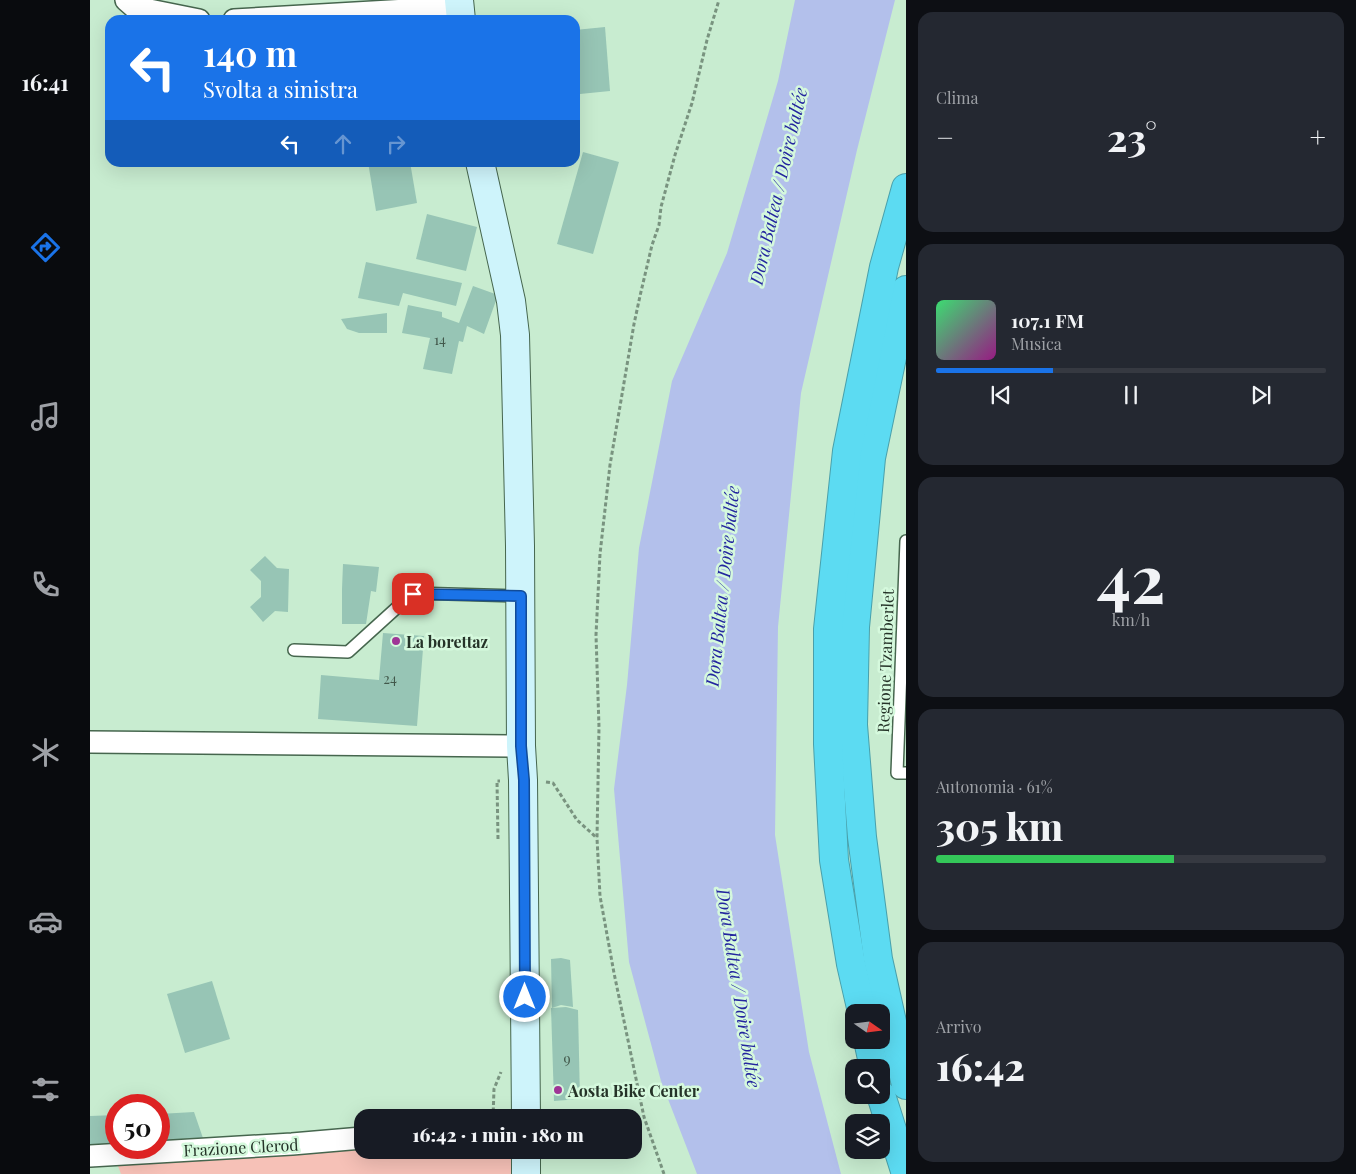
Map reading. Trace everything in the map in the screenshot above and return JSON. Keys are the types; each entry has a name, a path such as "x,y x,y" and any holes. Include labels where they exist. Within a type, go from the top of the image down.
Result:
{"highway":[{"path":"860,1004 851,964 834,860 828,744 828,629 846,451 884,267 906,188"},
{"path":"906,290 871,458 855,627 853,725 862,837 878,959 906,1084"},
{"path":"884,1104 906,1174"}],"main road":[{"path":"481,167 511,301 515,335 521,596 521,746 524,780 526,1109"},
{"path":"526,1159 526,1174"}],"street":[{"path":"126,0 134,7 174,15"},
{"path":"337,15 460,9"},
{"path":"90,742 521,746"},
{"name":"Frazione Clerod","path":"90,1156 354,1139"}],"lane":[{"name":"Regione Tzamberlet","path":"906,541 897,773 906,773"},
{"path":"294,650 348,652 413,594 521,596"}],"path":[{"path":"664,1174 644,1117 600,896 597,838 599,727 596,636 599,563 610,465 634,324 652,245 659,225 661,207 692,103 719,0"}],"shaded area":[{"path":"354,1146 354,1159 518,1159 518,1174 121,1174 116,1161 170,1159 170,1157"}],"water":[{"name":"Dora Baltea / Doire baltée","path":"795,0 895,0 857,150 801,393 778,627 775,835 809,1052 841,1174 697,1174 661,1081 629,962 614,789 627,685 639,548 672,381 727,253 778,81"}],"building":[{"path":"605,27 610,91 580,94 580,30"},
{"path":"583,152 619,162 593,254 557,244"},
{"path":"369,167 411,167 417,203 376,211"},
{"path":"427,214 477,227 466,271 416,259"},
{"path":"366,262 462,283 456,306 403,293 399,306 358,298"},
{"path":"473,286 498,295 484,334 467,326 463,342 459,341 452,374 423,369 430,338 402,333 408,305 442,312 442,317 459,323"},
{"path":"387,313 387,333 359,333 347,329 341,319"},
{"path":"265,556 277,568 289,569 288,612 275,611 263,622 250,607 261,597 261,581 250,570"},
{"path":"343,564 379,567 376,592 371,591 366,624 342,624"},
{"path":"383,633 424,636 417,726 318,719 321,675 379,680"},
{"path":"561,958 570,960 573,1007 561,1005 552,1008 551,959"},
{"path":"212,981 230,1039 185,1053 167,994"},
{"path":"566,1007 578,1010 580,1099 554,1101 551,1008"},
{"path":"194,1112 205,1144 170,1144 170,1113"},
{"path":"105,1115 105,1147 90,1149 90,1116"}],"place":[{"name":"La borettaz","path":"396,641"},
{"name":"Aosta Bike Center","path":"558,1090"}],"route":[{"path":"413,594 521,596 525,997"}]}
